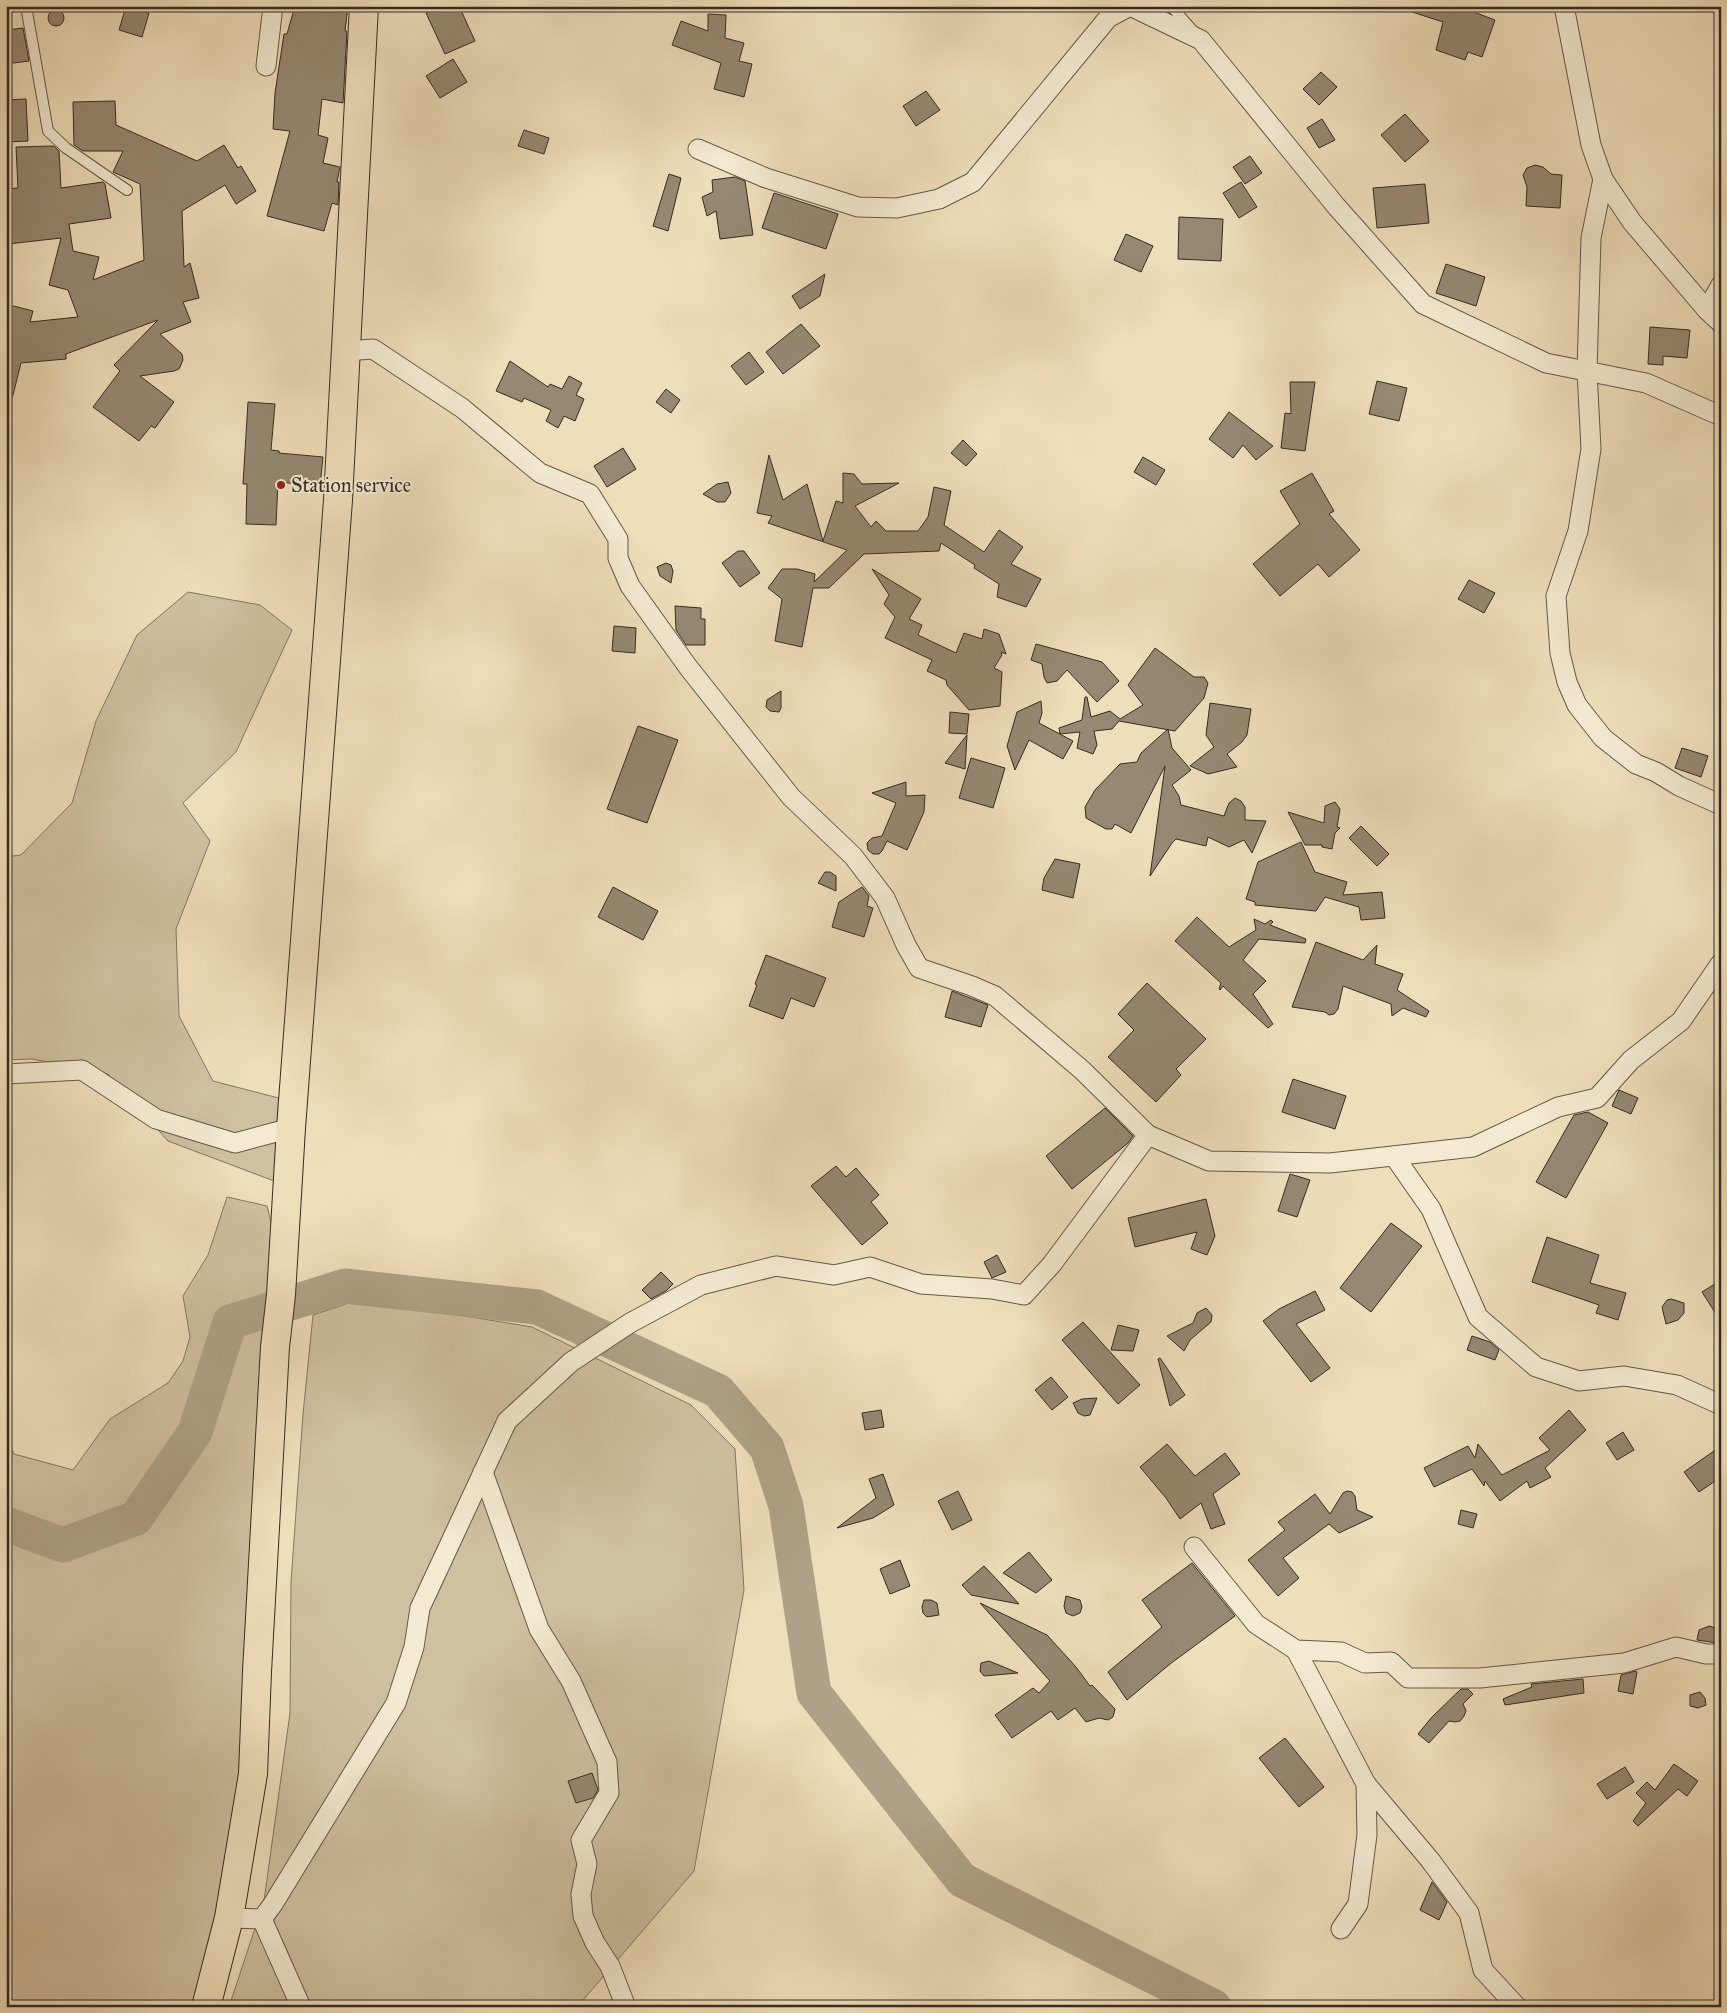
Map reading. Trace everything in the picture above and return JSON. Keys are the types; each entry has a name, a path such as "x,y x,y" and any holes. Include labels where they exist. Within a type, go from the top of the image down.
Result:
{"highway":[{"path":"206,2007 229,1918 253,1774 274,1347 281,1295 291,1128 338,500 344,351 349,300 364,6"}],"street":[{"path":"266,66 273,6"},
{"path":"698,149 766,178 858,208 897,208 939,199 973,182 1108,18 1130,6 1201,40 1336,206 1423,304 1546,363 1646,383 1721,416"},
{"path":"1564,6 1591,145 1603,179 1632,222 1714,309 1721,323"},
{"path":"1603,179 1591,238 1586,371 1591,449 1578,531 1556,596 1560,653 1577,705 1603,738 1636,764 1721,805"},
{"path":"1714,309 1721,285"},
{"path":"344,351 373,348 462,408 540,473 590,494 618,539 618,558 630,586 688,667 791,797 853,856 885,898 919,968 995,996 1082,1070 1148,1135 1209,1161 1330,1163 1473,1147 1558,1108 1597,1098 1632,1060 1681,1021 1721,963"},
{"path":"6,1074 82,1070 156,1119 235,1143 291,1128"},
{"path":"262,1919 396,1703 414,1647 420,1608 506,1422 571,1362 630,1323 700,1285 776,1266 834,1275 870,1267 921,1284 992,1289 1024,1295 1052,1264 1148,1135"},
{"path":"1394,1156 1431,1210 1478,1318 1536,1367 1579,1381 1624,1376 1676,1385 1721,1405"},
{"path":"482,1472 539,1629 571,1681 607,1762 609,1793 581,1840 587,1864 581,1894 583,1916 595,1943 610,1966 626,2007"},
{"path":"1194,1547 1256,1624 1296,1650 1366,1784 1430,1860 1469,1913 1483,1970 1517,2007"},
{"path":"1296,1650 1341,1652 1365,1663 1391,1662 1408,1678 1480,1678 1624,1663 1676,1647 1706,1654 1721,1654"},
{"path":"1341,1930 1358,1904 1367,1835 1366,1784"},
{"path":"229,1918 262,1919"},
{"path":"262,1919 301,2007"}],"lane":[{"path":"26,6 48,131 66,148 127,190"},
{"path":"1171,6 1201,40"}],"shaded area":[{"path":"188,592 260,605 292,630 236,752 183,803 210,841 176,929 179,1016 213,1081 290,1101 282,1184 168,1141 108,1074 32,1059 6,1060 6,857 21,855 72,803 96,721 137,635"},
{"path":"227,1197 267,1206 288,1290 247,1686 234,1837 195,2007 6,2007 6,1434 14,1454 73,1470 110,1419 168,1383 183,1361 190,1337 183,1296 208,1255"},
{"path":"361,1299 532,1327 691,1405 735,1449 744,1590 694,1871 577,2007 229,2007 264,1901 290,1713 291,1582 303,1414 313,1315"}],"building":[{"path":"126,6 149,13 142,37 119,30"},
{"path":"295,6 348,6 345,31 347,31 343,103 322,99 318,135 328,138 323,163 340,167 337,182 339,182 338,205 332,203 324,231 267,216 290,131 273,129 275,93 284,34 287,34"},
{"path":"442,6 459,6 475,41 445,54 426,13"},
{"path":"1407,6 1458,6 1495,20 1482,57 1468,52 1465,60 1436,50 1443,22 1406,10"},
{"path":"53,10 59,10 64,15 62,24 53,26 48,21 48,15"},
{"path":"708,14 726,15 725,38 744,43 739,61 752,64 744,97 714,89 721,63 672,45 681,21 708,31"},
{"path":"23,28 29,61 6,64 6,30"},
{"path":"453,59 467,82 440,98 426,76"},
{"path":"1321,72 1337,87 1319,105 1303,89"},
{"path":"926,91 940,110 916,126 903,106"},
{"path":"26,99 28,141 6,142 6,100"},
{"path":"115,101 116,125 197,161 224,145 238,168 241,166 256,191 236,204 225,185 182,211 184,267 190,263 199,298 183,302 191,322 160,334 182,354 183,360 179,369 140,376 174,402 155,428 151,426 139,441 93,407 120,371 114,365 158,320 66,354 66,359 21,363 12,399 6,398 6,304 33,311 30,322 78,317 68,290 49,285 61,238 8,244 6,189 18,188 16,147 54,146 59,151 61,188 103,182 105,184 111,218 69,224 73,251 99,257 93,280 144,260 140,184 113,172 123,151 83,151 74,145 73,102"},
{"path":"1405,114 1429,141 1405,162 1381,135"},
{"path":"1322,119 1335,140 1319,148 1307,128"},
{"path":"524,130 549,138 544,154 518,146"},
{"path":"1250,156 1262,173 1245,184 1233,167"},
{"path":"1535,165 1543,167 1551,174 1562,175 1560,208 1526,206 1527,187 1523,175 1527,168"},
{"path":"669,174 681,178 668,231 653,226"},
{"path":"735,177 745,181 753,235 720,239 716,211 707,216 702,197 713,192 712,180"},
{"path":"1241,182 1257,207 1239,218 1223,193"},
{"path":"1425,184 1429,223 1377,228 1373,188"},
{"path":"774,193 838,214 826,249 762,228"},
{"path":"1179,217 1223,219 1221,261 1178,259"},
{"path":"1126,234 1153,246 1141,272 1114,260"},
{"path":"1446,264 1485,277 1476,306 1436,293"},
{"path":"825,274 820,296 800,309 792,296"},
{"path":"801,324 820,346 783,374 766,352"},
{"path":"1650,327 1690,330 1687,358 1663,356 1663,365 1648,364"},
{"path":"749,352 764,372 746,385 731,366"},
{"path":"510,361 548,387 550,384 562,389 569,376 582,383 576,395 584,399 575,421 564,416 558,428 546,421 551,410 524,398 522,402 496,391"},
{"path":"1377,381 1407,388 1399,421 1369,414"},
{"path":"1290,382 1315,382 1305,451 1281,448 1285,413 1291,414"},
{"path":"666,389 680,400 671,413 656,402"},
{"path":"248,402 275,404 271,450 279,451 279,453 323,457 320,486 278,482 276,525 246,524 247,484 243,484"},
{"path":"1229,412 1273,446 1256,460 1243,445 1233,458 1209,439"},
{"path":"963,440 977,454 966,466 951,453"},
{"path":"623,448 636,469 607,487 594,466"},
{"path":"769,455 783,500 807,484 823,541 836,501 843,503 843,473 854,474 862,484 899,483 855,506 871,527 876,521 886,531 918,531 928,517 934,487 951,491 944,525 984,552 999,530 1023,547 1011,564 1041,579 1026,607 997,597 999,584 974,568 975,565 941,543 939,551 864,554 829,588 813,588 802,647 775,641 782,599 768,588 782,569 797,569 815,574 814,582 847,550 768,523 772,516 757,513"},
{"path":"1143,457 1165,470 1156,485 1134,472"},
{"path":"1312,473 1334,511 1329,514 1360,550 1329,577 1318,564 1280,596 1253,564 1300,524 1280,491"},
{"path":"728,482 731,493 725,502 717,502 703,494 717,484"},
{"path":"738,551 744,551 760,573 740,587 722,563"},
{"path":"666,563 671,565 673,571 671,583 660,576 657,567"},
{"path":"872,569 921,599 909,619 922,625 918,635 956,653 964,633 982,639 984,629 999,634 1006,654 1001,652 1002,655 994,668 1002,672 1000,706 969,710 947,685 946,680 927,671 932,660 885,638 895,617 884,604 889,595"},
{"path":"1469,580 1495,593 1484,613 1458,599"},
{"path":"675,606 701,608 701,619 705,619 705,645 686,645 676,630"},
{"path":"614,626 636,628 635,653 612,651"},
{"path":"1036,644 1102,662 1119,681 1097,702 1067,670 1057,681 1047,683 1042,664 1031,660"},
{"path":"1155,648 1194,677 1204,677 1208,683 1204,698 1175,731 1119,721 1112,729 1094,731 1097,745 1093,754 1077,748 1080,732 1060,734 1059,728 1082,720 1085,697 1087,697 1091,717 1110,711 1120,719 1143,705 1128,685"},
{"path":"781,691 781,708 779,712 770,711 766,707 767,700"},
{"path":"1041,701 1042,713 1039,723 1073,741 1063,759 1029,740 1015,770 1007,746 1017,712"},
{"path":"1210,703 1251,709 1247,735 1242,742 1227,754 1237,767 1208,774 1190,766 1214,747 1206,735"},
{"path":"950,712 969,714 967,734 949,733"},
{"path":"638,726 678,740 647,823 607,809"},
{"path":"1168,729 1172,748 1191,770 1172,785 1179,796 1181,805 1224,816 1229,803 1235,798 1241,801 1245,807 1245,820 1266,821 1252,853 1244,840 1229,847 1208,837 1206,846 1176,839 1150,876 1165,766 1131,833 1115,824 1112,829 1106,829 1086,818 1085,807 1095,790 1120,764 1137,762 1141,753"},
{"path":"967,735 965,769 945,763"},
{"path":"1682,748 1708,756 1701,777 1675,768"},
{"path":"971,758 1005,768 993,808 959,798"},
{"path":"906,782 906,796 925,795 924,812 907,850 887,841 879,854 873,854 868,850 867,843 872,838 882,836 896,803 872,793"},
{"path":"1335,802 1340,809 1337,827 1340,828 1335,833 1332,849 1322,847 1322,845 1305,845 1288,812 1324,823 1325,806"},
{"path":"1361,826 1389,854 1377,866 1349,838"},
{"path":"1301,842 1315,872 1347,882 1343,895 1382,892 1385,918 1361,920 1359,907 1325,897 1316,911 1255,905 1255,902 1246,899 1258,862"},
{"path":"1055,859 1080,864 1073,898 1042,890 1044,878"},
{"path":"825,872 830,872 836,876 836,891 818,883"},
{"path":"613,887 658,911 643,940 598,917"},
{"path":"862,887 869,896 867,906 873,908 864,937 832,927 839,902"},
{"path":"1197,917 1229,947 1256,930 1254,919 1265,924 1271,920 1273,922 1270,925 1306,939 1305,943 1259,939 1243,960 1266,981 1253,994 1273,1024 1268,1028 1223,986 1220,990 1221,983 1175,941"},
{"path":"1316,942 1363,960 1377,945 1375,964 1403,974 1397,990 1429,1011 1426,1017 1403,1008 1392,1016 1391,1004 1343,986 1338,1009 1334,1014 1329,1015 1325,1012 1292,1007"},
{"path":"766,955 826,978 814,1007 791,998 783,1019 749,1006"},
{"path":"1147,983 1206,1039 1176,1069 1181,1075 1156,1102 1108,1057 1134,1030 1118,1014"},
{"path":"952,991 988,1005 981,1027 945,1017"},
{"path":"1293,1079 1346,1096 1335,1129 1282,1112"},
{"path":"1619,1090 1638,1098 1631,1114 1612,1106"},
{"path":"1105,1108 1133,1136 1128,1143 1072,1189 1046,1156"},
{"path":"1588,1112 1608,1123 1566,1198 1536,1182 1574,1115"},
{"path":"836,1166 846,1177 856,1168 879,1195 871,1202 888,1223 862,1245 811,1186"},
{"path":"1290,1174 1310,1180 1297,1217 1278,1211"},
{"path":"1206,1199 1215,1236 1207,1255 1191,1249 1197,1232 1135,1247 1128,1218"},
{"path":"1391,1223 1422,1246 1371,1312 1340,1288"},
{"path":"1547,1237 1599,1255 1590,1283 1626,1293 1618,1320 1596,1313 1599,1305 1532,1282"},
{"path":"997,1255 1006,1272 992,1278 984,1262"},
{"path":"661,1272 673,1284 666,1291 651,1299 642,1290"},
{"path":"1721,1280 1721,1322 1702,1292"},
{"path":"1315,1291 1325,1310 1296,1324 1330,1368 1311,1382 1263,1321 1279,1309"},
{"path":"1671,1299 1684,1303 1684,1313 1678,1320 1666,1324 1662,1307 1667,1300"},
{"path":"1206,1308 1212,1315 1211,1322 1190,1340 1184,1351 1167,1336 1193,1323 1197,1313"},
{"path":"1083,1322 1140,1385 1118,1404 1062,1340"},
{"path":"1118,1325 1139,1330 1133,1351 1111,1350"},
{"path":"1472,1336 1490,1342 1499,1350 1495,1360 1467,1350"},
{"path":"1160,1358 1185,1395 1170,1406 1158,1359"},
{"path":"1051,1377 1068,1397 1052,1410 1035,1390"},
{"path":"1097,1398 1090,1415 1084,1416 1078,1413 1073,1403 1082,1399"},
{"path":"881,1410 884,1427 865,1430 862,1413"},
{"path":"1569,1410 1586,1430 1545,1468 1551,1477 1530,1488 1527,1481 1500,1501 1485,1481 1484,1486 1472,1469 1434,1487 1424,1468 1468,1446 1475,1458 1478,1444 1502,1475 1550,1450 1539,1438"},
{"path":"1623,1432 1634,1450 1617,1460 1606,1443"},
{"path":"1167,1444 1195,1476 1225,1453 1240,1474 1213,1494 1225,1524 1211,1529 1201,1503 1180,1519 1166,1498 1140,1467"},
{"path":"1721,1446 1721,1477 1699,1492 1684,1472"},
{"path":"883,1474 894,1505 873,1518 837,1528 876,1498 869,1479"},
{"path":"958,1491 972,1520 952,1530 938,1501"},
{"path":"1347,1491 1352,1492 1355,1496 1357,1510 1373,1517 1339,1533 1329,1524 1283,1558 1299,1578 1278,1596 1248,1560 1285,1530 1278,1522 1315,1494 1330,1514 1343,1493"},
{"path":"1461,1510 1477,1514 1473,1528 1458,1524"},
{"path":"1029,1552 1052,1580 1036,1593 1003,1573"},
{"path":"900,1560 910,1586 890,1594 880,1569"},
{"path":"1192,1563 1235,1616 1170,1664 1127,1700 1108,1672 1162,1627 1142,1600"},
{"path":"984,1566 1019,1604 971,1595 962,1585"},
{"path":"1066,1596 1080,1600 1082,1607 1080,1613 1073,1616 1066,1613 1064,1606"},
{"path":"924,1600 931,1600 937,1603 939,1615 927,1617 923,1613"},
{"path":"980,1603 1047,1635 1076,1667 1090,1686 1092,1685 1115,1709 1113,1717 1108,1720 1099,1718 1086,1722 1075,1708 1058,1720 1051,1711 1012,1738 995,1715 1033,1688 1039,1693 1050,1681"},
{"path":"1709,1626 1715,1628 1718,1633 1719,1639 1717,1643 1697,1640 1699,1630"},
{"path":"989,1661 1018,1673 984,1676 980,1671 981,1663"},
{"path":"1637,1672 1633,1694 1618,1691 1621,1675"},
{"path":"1583,1679 1584,1693 1505,1705 1503,1699 1532,1687 1531,1684"},
{"path":"1461,1689 1468,1689 1473,1694 1463,1704 1466,1711 1464,1716 1460,1721 1449,1721 1429,1743 1418,1734 1432,1717"},
{"path":"1700,1692 1705,1698 1706,1705 1698,1708 1690,1706 1690,1695"},
{"path":"1285,1738 1324,1787 1299,1807 1259,1758"},
{"path":"1674,1764 1698,1781 1687,1796 1678,1789 1638,1826 1633,1821 1646,1803 1636,1793 1647,1782 1655,1790"},
{"path":"1625,1767 1634,1782 1607,1799 1597,1784"},
{"path":"592,1773 598,1790 593,1798 576,1803 568,1781"},
{"path":"1432,1882 1447,1902 1439,1920 1420,1910"}],"waterway":[{"path":"6,1524 63,1545 136,1518 195,1432 230,1322 345,1286 537,1307 718,1391 767,1448 786,1506 814,1693 962,1880 1214,2007"}],"place":[{"name":"Station service","path":"281,485"}]}
